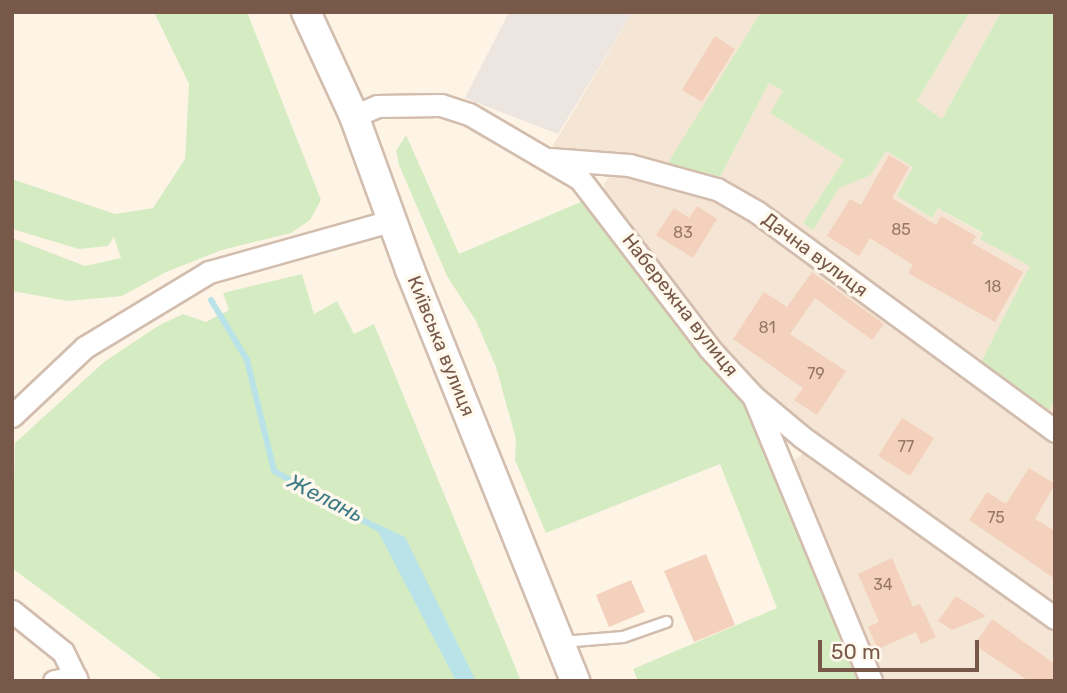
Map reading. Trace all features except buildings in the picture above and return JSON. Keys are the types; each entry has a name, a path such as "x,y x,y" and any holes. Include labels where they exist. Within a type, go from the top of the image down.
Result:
{"main road":[{"name":"Київська вулиця","path":"306,12 354,116 391,221 575,681"}],"street":[{"name":"Набережна вулиця","path":"354,116 377,106 441,105 469,114 580,179 709,348 753,396 802,437 1055,618"},
{"name":"Дачна вулиця","path":"543,159 629,166 717,189 757,212 1055,430"},
{"path":"12,416 85,347 209,272 391,221"},
{"path":"753,396 872,681"},
{"path":"12,611 63,652 77,679 54,681"}],"lane":[{"path":"559,643 623,637 666,622"}],"shaded area":[{"path":"509,12 633,12 558,134 465,98"},
{"path":"633,12 761,12 669,163 720,177 769,83 783,91 770,113 844,160 803,223 813,229 839,187 871,175 886,151 914,167 897,196 932,218 938,208 983,234 981,239 1031,266 979,366 1047,414 1055,400 1055,608 843,457 760,391 714,343 606,194 604,184 610,176 622,172 552,147"},
{"path":"970,12 1001,12 942,119 917,101"},
{"path":"805,452 1055,628 1055,681 885,681 794,468 793,461"}],"green space":[{"path":"154,12 247,12 321,200 310,220 291,233 222,250 166,272 122,296 68,301 12,291 12,238 85,266 121,258 114,237 108,246 79,249 12,229 12,179 115,214 153,208 185,159 189,84"},
{"path":"761,12 970,12 917,101 942,119 1001,12 1055,12 1055,400 1047,414 979,366 1030,266 980,239 983,233 938,208 932,218 897,196 913,167 886,151 871,175 839,188 813,230 803,223 844,160 770,113 783,91 769,83 720,177 668,163"},
{"path":"406,135 459,254 583,201 698,353 744,405 859,681 638,681 633,669 777,608 720,464 546,533 515,460 516,439 496,367 476,321 447,276 399,165 396,151"},
{"path":"302,274 314,314 337,301 354,334 374,324 521,681 164,681 12,568 15,443 104,362 158,326 183,314 206,322 229,310 223,293"}],"water":[{"path":"373,522 405,537 476,681 456,681"}],"waterway":[{"name":"Желань","path":"211,300 247,360 274,471 377,528"}]}
